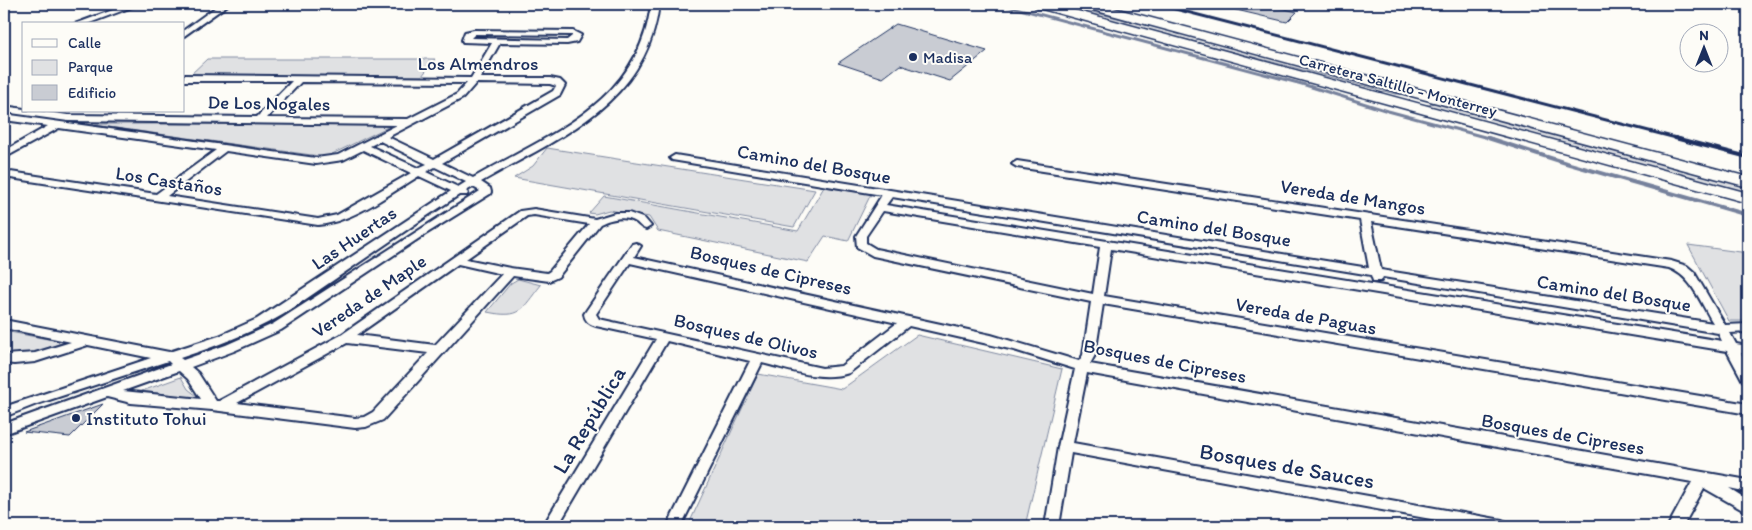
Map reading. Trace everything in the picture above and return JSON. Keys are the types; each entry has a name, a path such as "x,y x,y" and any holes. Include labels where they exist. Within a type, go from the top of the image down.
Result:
{"main road":[{"name":"Carretera Saltillo - Monterrey","path":"1039,4 1629,167 1748,198"},
{"path":"1064,4 1120,19 1218,40"},
{"name":"Carretera Saltillo - Monterrey","path":"1086,4 1748,182"},
{"path":"1247,61 1295,71 1394,98 1418,101 1428,100 1430,97"},
{"path":"1629,167 1658,179 1748,208"}],"street":[{"path":"85,22 136,4"},
{"path":"185,33 225,4"},
{"name":"Las Huertas","path":"4,412 32,401 223,339 261,322 458,191 591,113 621,86 635,65 650,29 655,4"},
{"path":"474,32 573,33 577,35 574,40 567,42 497,41 469,40 466,38 468,34 474,32"},
{"path":"4,117 316,161 328,161 340,158 460,96 474,80 497,41"},
{"name":"Los Almendros","path":"185,78 550,80 557,82 561,86 557,93 342,217 330,221"},
{"path":"260,120 299,79"},
{"name":"De Los Nogales","path":"4,109 22,112"},
{"name":"De Los Nogales","path":"25,112 68,118 410,122"},
{"path":"4,155 77,112"},
{"path":"380,137 473,182"},
{"path":"362,146 476,199"},
{"path":"159,197 226,147"},
{"name":"Camino del Bosque","path":"675,158 1722,328 1748,328"},
{"name":"Vereda de Mangos","path":"1017,164 1671,265 1683,269 1690,275 1722,328"},
{"name":"Los Castaños","path":"4,174 318,222 330,221"},
{"name":"Las Huertas","path":"4,429 230,348 278,327 420,233 485,194 486,190 473,182"},
{"path":"879,207 888,194"},
{"name":"Camino del Bosque","path":"879,207 1748,350"},
{"name":"Vereda de Paguas","path":"879,207 861,236 862,245 873,252 1098,299 1748,409"},
{"name":"Vereda de Maple","path":"216,406 345,338 524,213 534,212 596,222"},
{"path":"456,260 543,278 554,274 596,222 604,217 614,215 638,219 646,226"},
{"path":"1365,217 1378,288"},
{"path":"1052,526 1065,447 1082,367 1089,355 1106,244"},
{"path":"627,259 636,246"},
{"name":"Bosques de Olivos","path":"627,259 590,314 591,319 596,322 822,373 833,373 845,370 907,321"},
{"name":"Bosques de Cipreses","path":"627,259 1000,342 1057,357 1082,367 1748,486"},
{"path":"106,392 131,398 355,423 366,422 378,416 510,272"},
{"path":"4,324 171,357 183,365 216,406"},
{"path":"1722,328 1748,378"},
{"name":"La República","path":"550,526 624,406 664,336"},
{"path":"345,338 437,350"},
{"path":"4,359 33,358 88,340"},
{"path":"674,526 758,358"},
{"name":"Bosques de Sauces","path":"1065,447 1502,526"},
{"path":"1675,526 1701,478"},
{"name":"Bosques de Cipreses","path":"1701,478 1748,507"}],"green space":[{"path":"1050,4 1059,4 1188,35 1404,94 1395,94"},
{"path":"207,59 435,59 422,76 190,75"},
{"path":"1436,102 1748,186 1748,193 1421,104 1429,105"},
{"path":"87,124 394,124 326,157"},
{"path":"547,148 815,190 794,227 514,178 533,166"},
{"path":"824,187 871,194 848,241 825,236 808,262 658,231 649,217 609,210 595,214 589,213 604,196 798,231"},
{"path":"1688,245 1748,253 1748,321 1729,321"},
{"path":"518,279 541,285 529,301 514,313 498,314 487,312 511,283"},
{"path":"4,331 64,342 25,357 4,354"},
{"path":"917,335 1062,369 1025,526 688,526 758,374 842,389"},
{"path":"181,377 188,389 201,399 142,391"}],"building":[{"path":"1229,4 1265,4 1297,12 1287,22 1228,8"},
{"name":"Madisa","path":"896,24 987,51 950,81 900,65 883,78 838,63"},
{"name":"Instituto Tohui","path":"103,404 70,437 24,432"}],"waterway":[{"path":"1008,6 1302,84 1388,111 1492,139"},
{"path":"1488,138 1566,163 1748,215"}],"railway":[{"path":"1156,4 1680,139"},
{"path":"1675,138 1748,157"}],"place":[{"name":"Madisa","path":"913,57"},
{"name":"Instituto Tohui","path":"76,418"}]}
